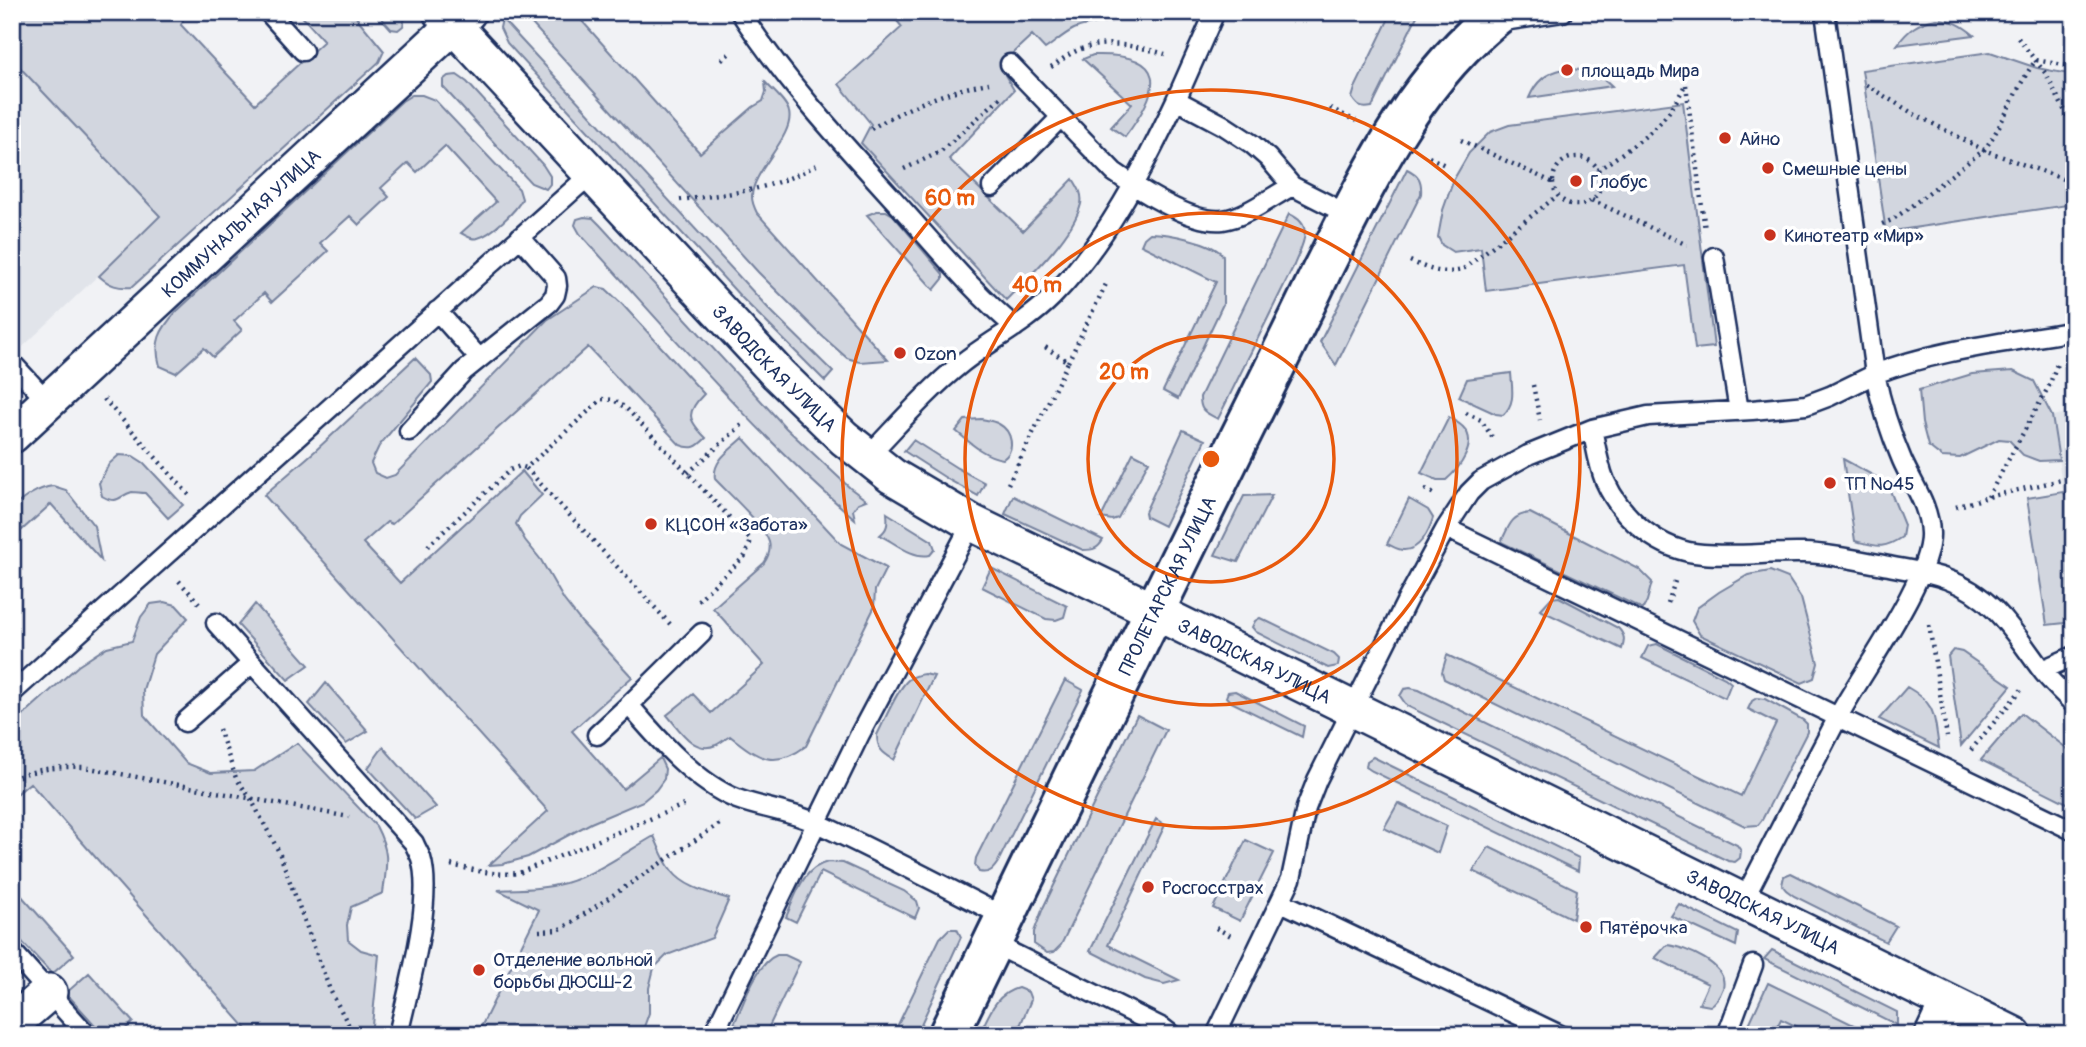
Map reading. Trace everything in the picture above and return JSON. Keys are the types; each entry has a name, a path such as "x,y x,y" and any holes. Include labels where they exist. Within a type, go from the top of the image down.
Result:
{"street":[{"name":"ПРОЛЕТАРСКАЯ УЛИЦА","path":"948,1035 1349,215 1410,111 1433,80 1493,16"},
{"name":"ЗАВОДСКАЯ УЛИЦА","path":"454,17 592,173 778,374 867,457 918,493 971,523 2014,1035"},
{"name":"КОММУНАЛЬНАЯ УЛИЦА","path":"12,435 454,17"},
{"path":"12,1024 49,992"},
{"path":"1933,1035 1948,1003"}],"lane":[{"path":"268,12 303,51"},
{"path":"740,12 778,68 846,146 982,297 1016,327"},
{"path":"867,457 905,416 962,363 1034,315 1076,268 1104,231 1133,185 1176,100 1215,12"},
{"path":"1493,16 1563,12"},
{"path":"1743,901 1838,717 1921,572 1929,553 1931,537 1929,517 1888,426 1875,374 1825,12"},
{"path":"1010,64 1114,172 1187,213 1222,221 1236,217 1292,186"},
{"path":"1176,100 1252,144 1292,186 1349,215"},
{"path":"992,187 1061,117"},
{"path":"12,693 592,173"},
{"path":"409,431 464,371 535,315 555,295 556,278 520,237"},
{"path":"1714,257 1739,411"},
{"path":"437,311 479,358"},
{"path":"1216,1035 1291,878 1306,808 1317,780 1407,600 1447,528 1469,493 1481,481 1502,468 1592,429 1648,416 1806,405 1875,374 1913,361 1974,347 2069,332"},
{"path":"12,363 48,402"},
{"path":"1592,429 1604,479 1615,499 1627,515 1664,543 1684,551 1702,554 1809,553 1840,556 1946,579 1979,596 2010,624 2042,670 2074,704"},
{"path":"713,1035 886,683 971,523"},
{"path":"1447,528 2074,831"},
{"path":"216,623 392,818 414,844 421,858 425,878 422,921 398,1035"},
{"path":"597,735 702,634"},
{"path":"2042,670 2074,656"},
{"path":"185,722 253,663"},
{"path":"629,705 669,749 719,790 751,804 775,808 817,822 1172,1035"},
{"path":"1281,902 1560,1035"},
{"path":"12,951 87,1035"},
{"path":"1727,1035 1754,965"}],"path":[{"path":"2018,38 2046,74 2074,129"},
{"path":"680,200 751,191 777,184 800,174 899,113 980,84 1025,78 1046,71 1075,51 1107,44 1146,48 1192,64"},
{"path":"2036,60 2074,66"},
{"path":"1854,230 1892,220 1983,150 1994,135 2021,81 2036,60"},
{"path":"1832,64 1914,114 1983,150 2074,183"},
{"path":"883,188 906,168 940,152 1025,78"},
{"path":"1598,170 1660,122 1671,110 1686,85 1704,226 1714,257"},
{"path":"1330,108 1366,127"},
{"path":"1461,139 1552,181"},
{"path":"1570,158 1586,159 1598,170 1601,186 1592,200 1577,206 1569,205 1557,196 1552,181 1557,167 1563,161 1570,158"},
{"path":"1410,261 1434,271 1449,273 1462,270 1557,196"},
{"path":"1592,200 1714,257"},
{"path":"1008,484 1068,362 1016,327"},
{"path":"1988,497 2049,386 2069,332"},
{"path":"80,372 208,516"},
{"path":"526,468 598,402 608,398 627,410 744,532 750,543 745,556 690,608"},
{"path":"1466,413 1481,420 1491,433 1498,448 1502,468"},
{"path":"688,473 743,424"},
{"path":"428,546 510,470 520,466 526,468 671,625 681,617"},
{"path":"1929,517 1988,497 2074,477"},
{"path":"1660,631 1684,551"},
{"path":"160,559 216,623"},
{"path":"1921,572 1952,772"},
{"path":"1952,772 2015,696 2042,670"},
{"path":"209,702 236,778 251,799 279,852 330,990 354,1035"},
{"path":"12,779 43,769 84,767 338,816 392,818"},
{"path":"421,858 490,874 519,873 719,790"},
{"path":"539,930 558,930 568,925 751,804"}],"shaded area":[{"path":"12,12 186,12 181,25 255,104 324,41 298,12 352,12 384,51 379,62 132,287 122,287 99,276 160,216 12,59"},
{"path":"376,12 401,12 405,18 403,26 398,30 391,29"},
{"path":"521,12 574,12 700,153 763,101 765,82 786,104 789,122 754,187 752,199 755,210 888,360 860,362 847,358 821,335 758,272"},
{"path":"897,12 1137,12 1128,18 1074,29 1045,49 1032,35 1003,62 1005,75 1014,90 949,159 1023,231 1073,179 1080,191 1081,204 1069,229 1049,255 1006,300 861,143 871,124 839,84 902,27 893,16"},
{"path":"1392,12 1419,12 1372,107 1362,107 1352,98 1355,88"},
{"path":"502,19 769,309 833,372 825,381 741,297 507,43 500,28"},
{"path":"1937,19 1957,24 1974,35 1897,45 1914,28"},
{"path":"1990,52 2037,68 2074,75 2074,204 1886,232 1862,70"},
{"path":"1093,55 1136,60 1147,67 1152,77 1146,103 1125,137 1111,127 1132,104 1083,59"},
{"path":"12,59 161,216 12,357"},
{"path":"1564,69 1590,72 1612,86 1529,98 1542,79"},
{"path":"457,75 467,82 543,165 550,176 550,184 546,189 531,183 443,87 443,80"},
{"path":"412,95 422,95 435,100 519,189 522,199 509,215 490,232 478,238 461,233 496,202 445,146 417,172 408,163 381,188 389,197 359,225 350,216 320,243 328,251 272,302 264,293 234,321 242,330 213,357 204,348 176,373 160,366 157,350 159,337 176,312 402,101"},
{"path":"1683,102 1714,347 1695,349 1684,265 1486,291 1481,248 1453,252 1442,245 1438,237 1443,210 1454,179 1469,153 1490,132 1509,125"},
{"path":"1407,169 1419,178 1421,194 1336,365 1320,342"},
{"path":"886,211 893,215 943,274 943,279 934,290 867,215"},
{"path":"1289,214 1302,224 1305,230 1303,243 1218,419 1204,411 1200,397"},
{"path":"593,218 600,225 786,428 866,500 858,503 853,510 855,519 747,417 580,234 575,225 577,219"},
{"path":"1150,233 1211,246 1223,256 1223,304 1178,399 1163,391 1216,282 1141,245"},
{"path":"597,287 606,289 622,304 704,394 694,406 691,416 695,426 706,438 694,447 680,445 588,347 392,524 387,522 363,543 400,583 522,471 542,495 520,516 516,524 564,600 632,677 572,731 623,789 660,758 665,769 664,779 656,790 643,801 591,823 528,857 489,865 548,811 264,495 415,358 431,375 432,382 379,446 371,463 375,473 386,478 395,475 547,320"},
{"path":"2013,371 2034,381 2052,416 2059,460 2039,461 2023,455 2009,440 1999,439 1960,458 1942,457 1928,446 1922,423 1919,390 1972,374"},
{"path":"1511,373 1512,401 1503,415 1459,397 1467,379"},
{"path":"2074,412 2074,622 2047,625 2027,498 2063,492 2052,416"},
{"path":"1449,417 1467,433 1468,448 1451,475 1446,480 1437,480 1421,473"},
{"path":"981,419 997,423 1007,431 1011,446 1003,459 984,452 956,431 965,420"},
{"path":"1183,430 1205,440 1164,526 1146,517 1145,512"},
{"path":"743,438 841,544 886,568 875,590 874,608 806,746 785,758 758,755 730,736 708,747 694,744 667,715 693,694 711,713 764,665 713,608 764,563 770,550 766,535 760,527 715,479 719,461"},
{"path":"913,440 985,483 978,496 904,451"},
{"path":"1133,453 1149,461 1118,518 1101,518"},
{"path":"119,455 133,456 144,463 183,505 168,518 145,493 132,492 116,500 102,496 99,483 109,464"},
{"path":"1843,459 1887,483 1904,525 1902,537 1890,544 1879,546 1855,541"},
{"path":"53,486 66,490 94,526 101,560 51,504 22,530 12,522 12,508 36,491"},
{"path":"2063,492 2074,501 2074,622 2047,625 2027,498"},
{"path":"1272,495 1238,562 1215,555 1244,496"},
{"path":"1013,496 1103,540 1095,548 1083,550 1005,514"},
{"path":"1409,499 1428,510 1433,518 1419,544 1401,550 1387,544"},
{"path":"887,513 932,541 935,549 930,555 911,553 880,535 887,526"},
{"path":"1530,513 1639,569 1652,582 1643,609 1501,542 1515,519"},
{"path":"991,568 1067,606 1064,617 1046,619 982,587"},
{"path":"1770,571 1788,578 1801,598 1818,663 1814,678 1802,683 1700,635 1692,621 1697,608 1719,592 1748,575"},
{"path":"1559,597 1618,628 1624,638 1622,649 1540,610 1551,598"},
{"path":"165,602 176,605 188,618 154,654 143,690 144,715 186,763 211,773 254,771 297,743 376,826 384,844 386,858 383,893 351,907 347,925 348,940 361,950 379,955 371,1035 252,1035 30,783 12,798 12,725 78,666 107,647 132,641 141,617 151,604"},
{"path":"255,604 309,665 288,680 238,625"},
{"path":"1260,618 1334,654 1339,659 1338,666 1328,668 1256,632 1252,627"},
{"path":"1657,644 1725,678 1731,683 1725,698 1642,658 1648,646"},
{"path":"1953,650 1962,652 2011,686 1961,746 1948,656"},
{"path":"1447,655 1741,796 1776,723 1748,709 1752,701 1757,698 1765,699 1803,720 1807,724 1807,732 1762,820 1758,825 1745,826 1444,679 1442,672"},
{"path":"924,674 934,676 894,760 881,750 877,735 904,685 908,680"},
{"path":"1065,680 1083,690 998,862 990,871 979,872 975,865 976,858"},
{"path":"326,683 368,731 346,744 309,704"},
{"path":"1907,687 1929,705 1935,719 1939,748 1879,719"},
{"path":"1410,688 1737,845 1741,851 1740,858 1735,862 1728,861 1407,706 1400,696 1404,689"},
{"path":"1235,691 1304,726 1302,737 1231,702 1226,697 1228,692"},
{"path":"2021,713 2074,754 2074,801 2071,805 1981,760"},
{"path":"1137,715 1166,730 1061,945 1054,952 1047,953 1034,944 1034,932 1043,908"},
{"path":"383,747 436,807 415,819 368,768"},
{"path":"1373,757 1579,858 1578,871 1372,771 1366,767 1367,761"},
{"path":"1398,803 1447,826 1438,853 1384,828"},
{"path":"1156,819 1165,825 1108,945 1179,980 1164,984 1145,979 1090,951"},
{"path":"654,836 677,877 698,889 729,899 712,938 667,955 654,968 649,988 649,1013 641,1035 477,1035 539,910 498,890 549,886 577,879"},
{"path":"1246,840 1274,853 1240,921 1213,908"},
{"path":"1489,847 1577,890 1573,919 1473,871"},
{"path":"828,862 843,863 904,891 917,901 919,908 915,918 821,872 796,922 786,917 806,876 819,865"},
{"path":"1791,873 1896,926 1886,942 1794,896 1782,885 1784,876"},
{"path":"19,893 74,955 52,974 12,931 12,899"},
{"path":"1679,904 1738,933 1736,946 1671,916"},
{"path":"949,929 957,929 961,937 916,1035 893,1035 940,938"},
{"path":"1667,945 1695,953 1719,972 1723,988 1710,1006 1699,1004 1708,984 1655,958"},
{"path":"1772,950 1897,1012 1897,1025 1764,959"},
{"path":"785,955 800,962 765,1035 756,1035 734,1024 757,975 770,959"},
{"path":"89,973 133,1022 119,1035 104,1035 66,993"},
{"path":"1768,983 1874,1035 1815,1035 1781,1019 1773,1035 1744,1035"},
{"path":"1018,988 1028,992 1031,1000 1016,1035 979,1035 998,1000"}],"place":[{"name":"площадь Мира","path":"1567,70"},
{"name":"Айно","path":"1725,138"},
{"name":"Смешные цены","path":"1768,168"},
{"name":"Глобус","path":"1576,181"},
{"name":"Кинотеатр «Мир»","path":"1770,235"},
{"name":"Ozon","path":"900,353"},
{"name":"ТП №45","path":"1830,483"},
{"name":"КЦСОН «Забота»","path":"651,524"},
{"name":"Росгосстрах","path":"1148,887"},
{"name":"Пятёрочка","path":"1586,927"},
{"name":"Отделение вольной борьбы ДЮСШ-2","path":"479,970"}]}
